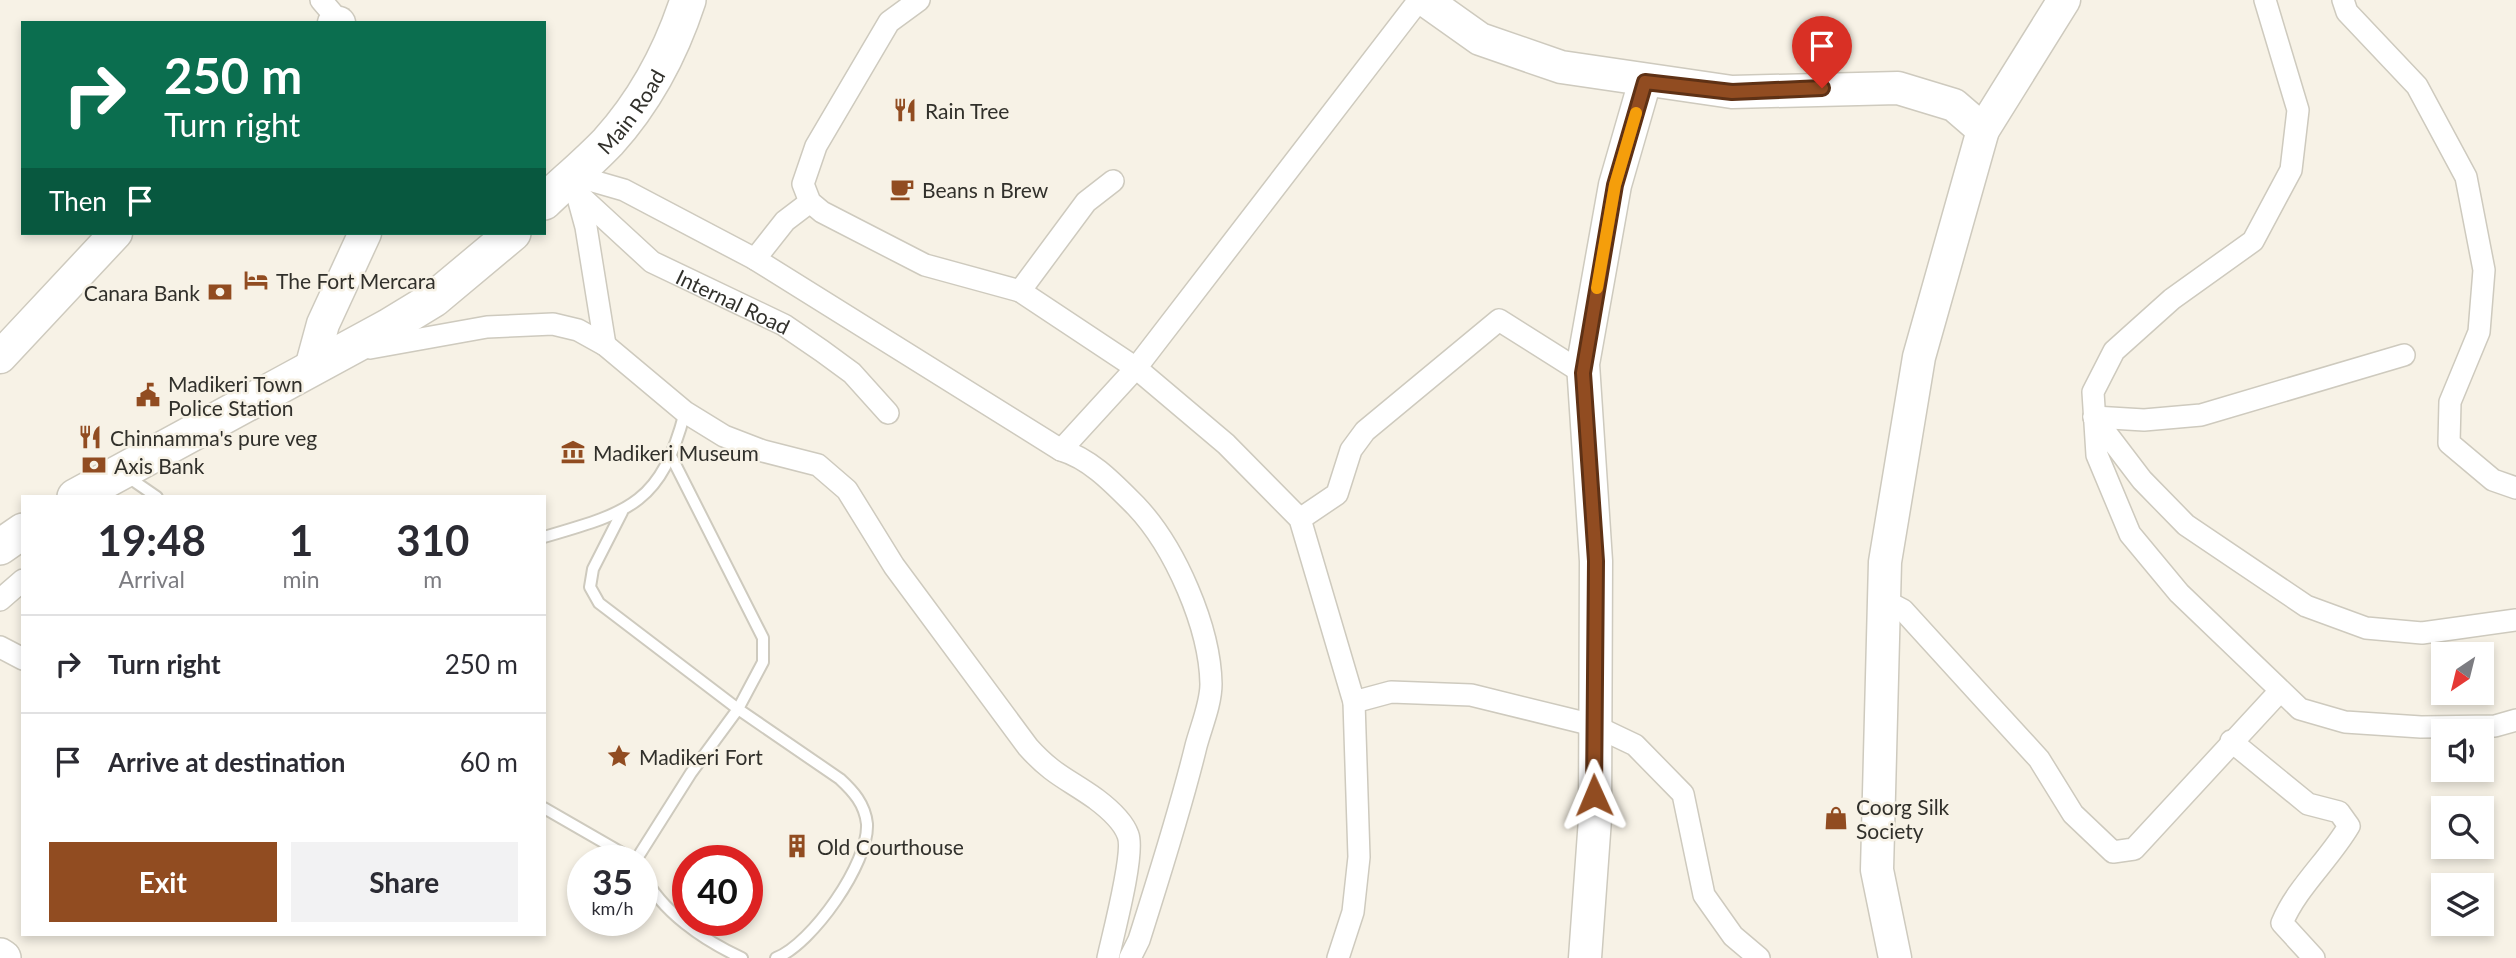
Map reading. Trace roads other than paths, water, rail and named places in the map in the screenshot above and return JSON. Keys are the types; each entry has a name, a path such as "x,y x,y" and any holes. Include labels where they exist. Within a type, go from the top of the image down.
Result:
{"main road":[{"name":"Main Road","path":"564,190 637,106 677,33 688,0"},
{"path":"81,495 112,484 433,299 511,235"},
{"path":"0,547 21,532"}],"street":[{"path":"919,0 889,22 816,146 803,184 810,202 822,212 925,265 1020,291 1136,368 1226,444 1300,519 1354,702 1359,857 1353,912 1338,958"},
{"path":"1061,450 1136,368 1419,0"},
{"path":"1424,0 1480,39 1561,67 1645,82 1732,92 1898,88 1954,105 1983,131"},
{"path":"1895,958 1877,870 1885,562 1919,357 1983,131 2064,0"},
{"path":"2265,0 2298,110 2291,170 2253,241 2172,299 2114,351 2093,392 2096,455 2130,534 2179,593 2300,709 2345,722 2421,727 2483,726 2516,720"},
{"path":"2343,0 2347,12 2417,86 2466,177 2484,270 2479,332 2450,402 2449,443 2493,480 2516,488"},
{"path":"1585,958 1595,819 1593,725 1596,561 1583,373 1615,185 1645,82"},
{"path":"1020,291 1086,202 1113,180"},
{"path":"564,190 624,190 755,260 1061,450 1080,456 1119,489 1152,523 1177,567 1203,632 1211,686 1179,813 1139,940 1130,958"},
{"path":"564,190 586,227 605,345"},
{"name":"Internal Road","path":"564,190 652,261 774,320 822,351 852,373 888,413"},
{"path":"755,260 785,221 810,202"},
{"path":"0,357 114,235"},
{"path":"364,235 323,324 324,361 474,329 553,324 578,330 605,345 685,412 724,436 763,451 805,460 836,478 858,506 894,566 1028,747 1048,770 1094,798 1119,820 1129,837 1129,856 1108,958"},
{"path":"1300,519 1337,494 1351,450 1364,431 1499,320 1583,373"},
{"path":"2094,417 2144,420 2201,415 2404,355"},
{"path":"2094,417 2142,481 2186,526 2306,606 2366,628 2423,633 2516,620"},
{"path":"0,600 21,582"},
{"path":"1884,600 1903,610 1994,710 2039,760 2073,814 2113,852 2134,849 2280,691"},
{"path":"0,646 21,658"},
{"path":"1354,702 1391,692 1471,695 1593,725 1635,745 1683,794 1704,895 1733,936 1759,958"},
{"path":"2231,741 2308,804 2339,812 2349,825 2317,872 2290,903 2282,923 2314,958"}],"lane":[{"path":"546,536 622,512 660,480 671,458 685,412"},
{"path":"645,845 691,773 738,709 763,662 763,638 671,458"},
{"path":"112,484 150,495"},
{"path":"622,512 593,569 590,587 599,603 738,709 853,791 864,809 867,826 861,850 822,919 802,940 776,958"},
{"path":"546,809 609,845"},
{"path":"658,899 674,914 742,958"}],"place":[{"name":"Rain Tree","path":"905,110"},
{"name":"Beans n Brew","path":"902,189"},
{"name":"The Fort Mercara","path":"256,280"},
{"name":"Canara Bank","path":"220,292"},
{"name":"Madikeri Town Police Station","path":"148,395"},
{"name":"Chinnamma's pure veg","path":"90,437"},
{"name":"Madikeri Museum","path":"573,452"},
{"name":"Axis Bank","path":"94,465"},
{"name":"Madikeri Fort","path":"619,756"},
{"name":"Coorg Silk Society","path":"1836,818"},
{"name":"Old Courthouse","path":"797,846"}]}
